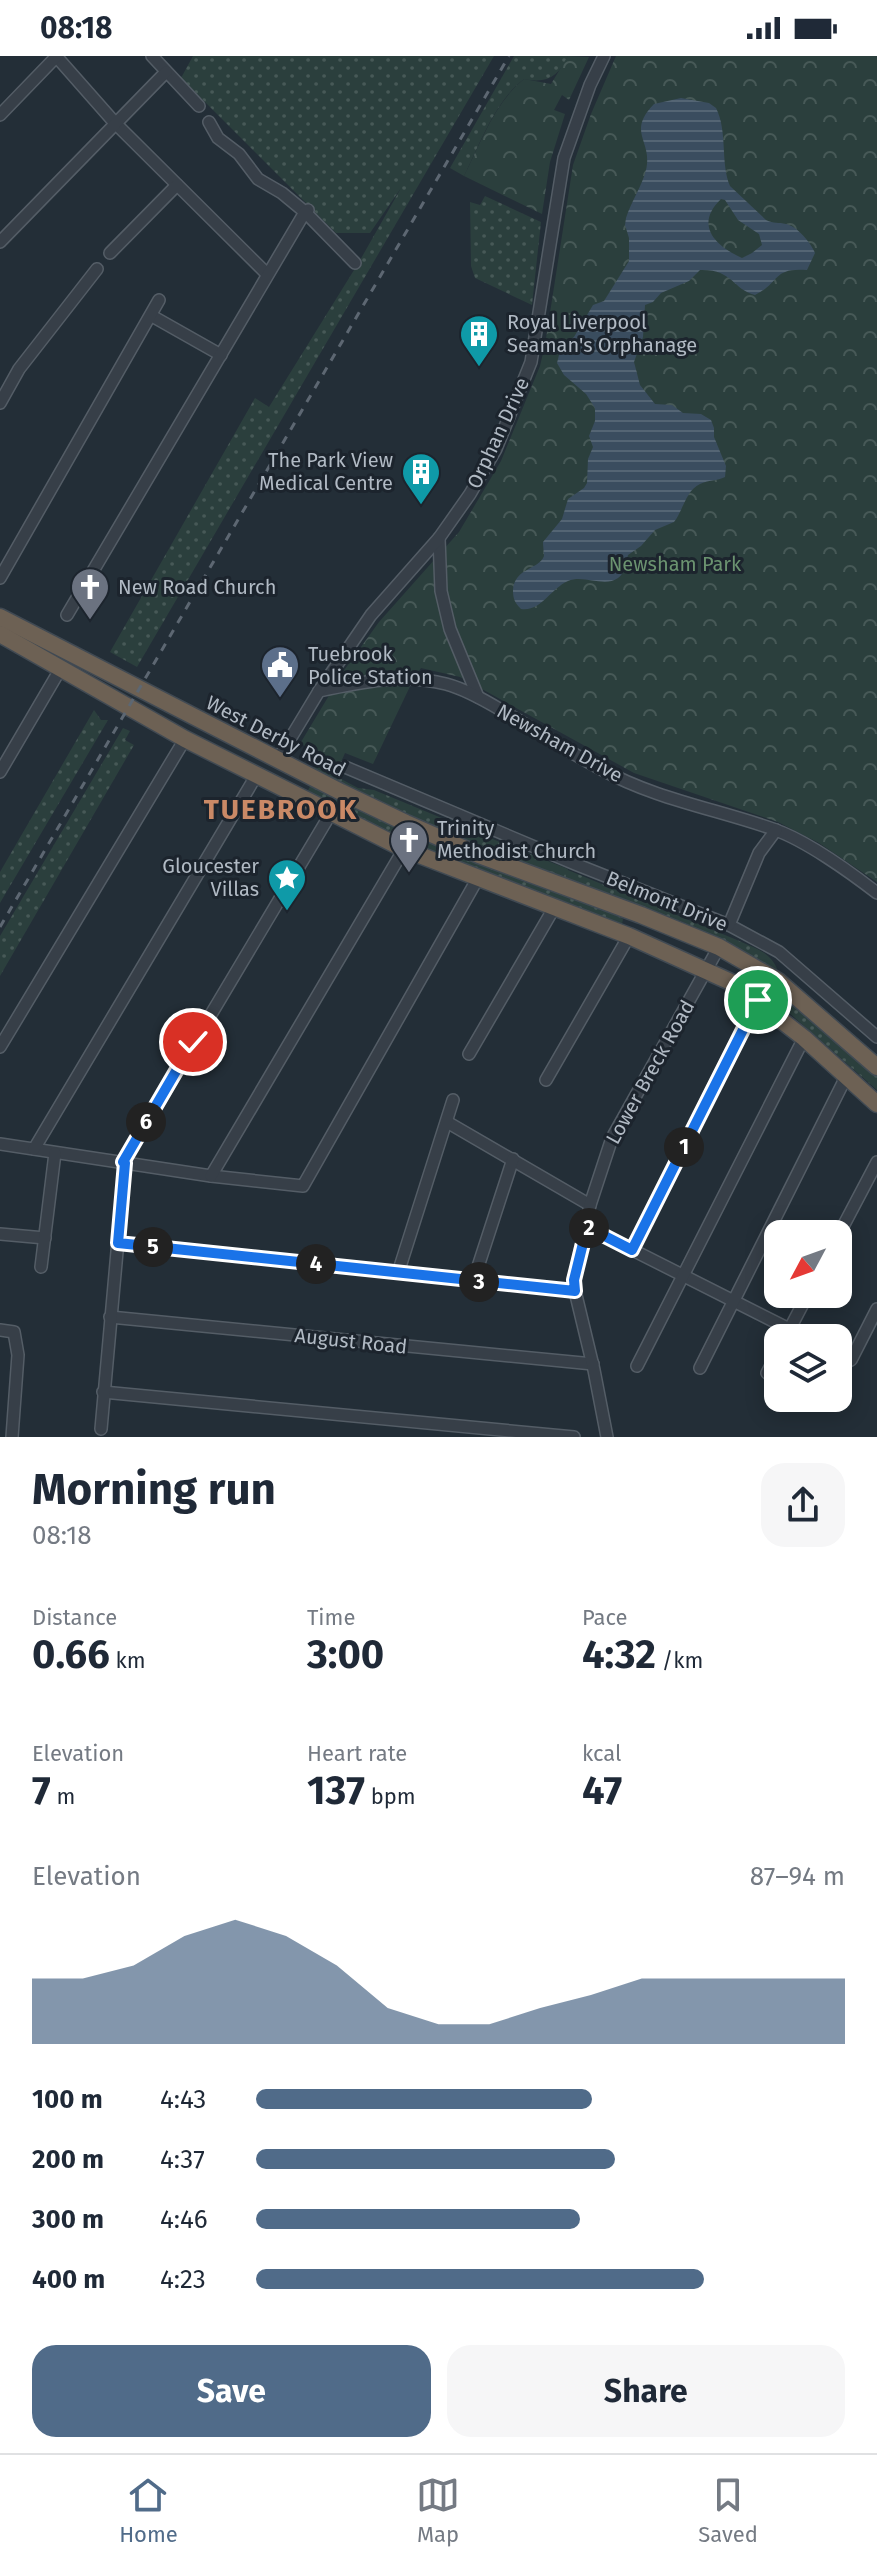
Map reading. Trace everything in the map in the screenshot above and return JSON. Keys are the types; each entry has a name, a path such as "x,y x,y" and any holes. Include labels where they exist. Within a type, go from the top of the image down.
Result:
{"highway":[{"name":"West Derby Road","path":"0,617 341,792 479,855 719,947 778,981 877,1067"},
{"path":"0,634 185,739 404,849 629,936 733,983 804,1038 877,1104"},
{"path":"256,776 278,759"}],"street":[{"path":"0,115 57,56 115,123 267,274"},
{"path":"152,56 199,106"},
{"name":"Orphan Drive","path":"278,759 319,691 371,615 439,538 496,449 531,362 564,158 590,85 604,56"},
{"path":"0,242 166,72"},
{"path":"209,122 218,138 239,154 258,179 306,211 355,263"},
{"path":"110,253 177,185"},
{"path":"67,615 306,211"},
{"path":"0,403 19,369 97,269"},
{"path":"0,578 159,300"},
{"path":"152,316 221,355"},
{"path":"439,538 441,591 450,629 478,697"},
{"path":"0,772 61,668"},
{"name":"Newsham Drive","path":"319,691 371,681 414,678 447,684 478,697 602,770 663,795 776,830 821,855 877,893"},
{"path":"0,1047 185,739"},
{"name":"Belmont Drive","path":"345,767 729,925 779,952 877,1037"},
{"path":"34,1149 256,776"},
{"path":"101,1429 124,1166 331,813"},
{"path":"729,925 759,853 776,830"},
{"path":"211,1176 404,849"},
{"path":"0,1144 124,1166 303,1186 478,878"},
{"path":"469,1054 554,908"},
{"path":"546,1080 629,936"},
{"name":"Lower Breck Road","path":"607,1437 574,1280 590,1205 612,1138 719,947"},
{"path":"632,1250 758,1000"},
{"path":"637,1366 804,1038"},
{"path":"700,1368 846,1077"},
{"path":"398,1273 453,1100"},
{"path":"447,1122 590,1205"},
{"path":"41,1267 55,1153"},
{"path":"473,1282 513,1159"},
{"path":"846,1220 877,1162"},
{"path":"587,1227 733,1301 771,1324"},
{"path":"0,1234 45,1238"},
{"path":"118,1243 575,1291"},
{"path":"852,1358 877,1309"},
{"name":"August Road","path":"110,1317 593,1364"},
{"path":"0,1330 14,1332 18,1355 12,1437"},
{"path":"103,1392 574,1437"}],"green space":[{"path":"193,56 494,56 137,667 110,652 255,398 269,407 401,188 370,233 336,233 181,78"},
{"path":"514,56 568,56 561,69 551,77 524,79 514,88 489,124 464,176 450,168"},
{"path":"568,56 589,57 569,100 562,95 554,110 565,114 550,162 542,214 464,176 489,124 514,88 524,79 551,84"},
{"name":"Newsham Park","path":"616,56 877,56 877,882 819,843 778,822 634,773 460,677 421,668 373,764 345,753 337,771 316,761 301,742 345,669 379,622 459,532 501,461 540,366 573,165"},
{"path":"485,196 541,222 532,305 475,278 471,266 470,202 480,205"},
{"path":"94,710 101,720 108,720 0,903 0,872"},
{"path":"123,728 130,731 125,740 134,745 0,976 0,936"},
{"path":"315,765 358,788 374,790 752,946 769,957 780,977 730,945 683,922 494,854 312,771"},
{"path":"311,785 606,910 623,919 622,924 502,880 384,830 306,794"},
{"path":"505,844 568,869 561,881 501,857"},
{"path":"794,1004 877,1075 877,1090 788,1012"}],"water":[{"path":"681,98 709,103 716,108 722,127 725,167 730,186 766,220 795,228 815,253 807,270 782,273 755,295 726,276 700,270 689,281 661,293 645,305 643,337 634,362 640,385 655,404 672,405 683,413 701,414 711,420 714,437 726,466 725,477 695,487 674,522 655,530 628,555 624,571 618,578 607,582 574,579 540,604 521,609 513,590 518,577 541,561 544,556 543,542 562,519 568,499 587,483 588,459 593,447 589,436 595,421 595,408 557,363 561,347 574,337 593,305 604,301 629,261 626,218 646,170 641,130 646,114 654,104","holes":["721,199 725,200 738,220 759,234 762,245 742,258 716,241 711,234 709,218"]}],"railway":[{"path":"0,927 509,56"}],"place":[{"name":"Royal Liverpool Seaman's Orphanage","path":"479,368"},
{"name":"The Park View Medical Centre","path":"421,506"},
{"name":"New Road Church","path":"90,621"},
{"name":"Tuebrook Police Station","path":"280,699"},
{"name":"Trinity Methodist Church","path":"409,874"},
{"name":"Gloucester Villas","path":"287,912"}],"district":[{"name":"TUEBROOK","path":"281,809"}],"route":[{"path":"193,1042 123,1162 118,1243 575,1291 574,1280 587,1227 632,1250 758,1000"}]}
